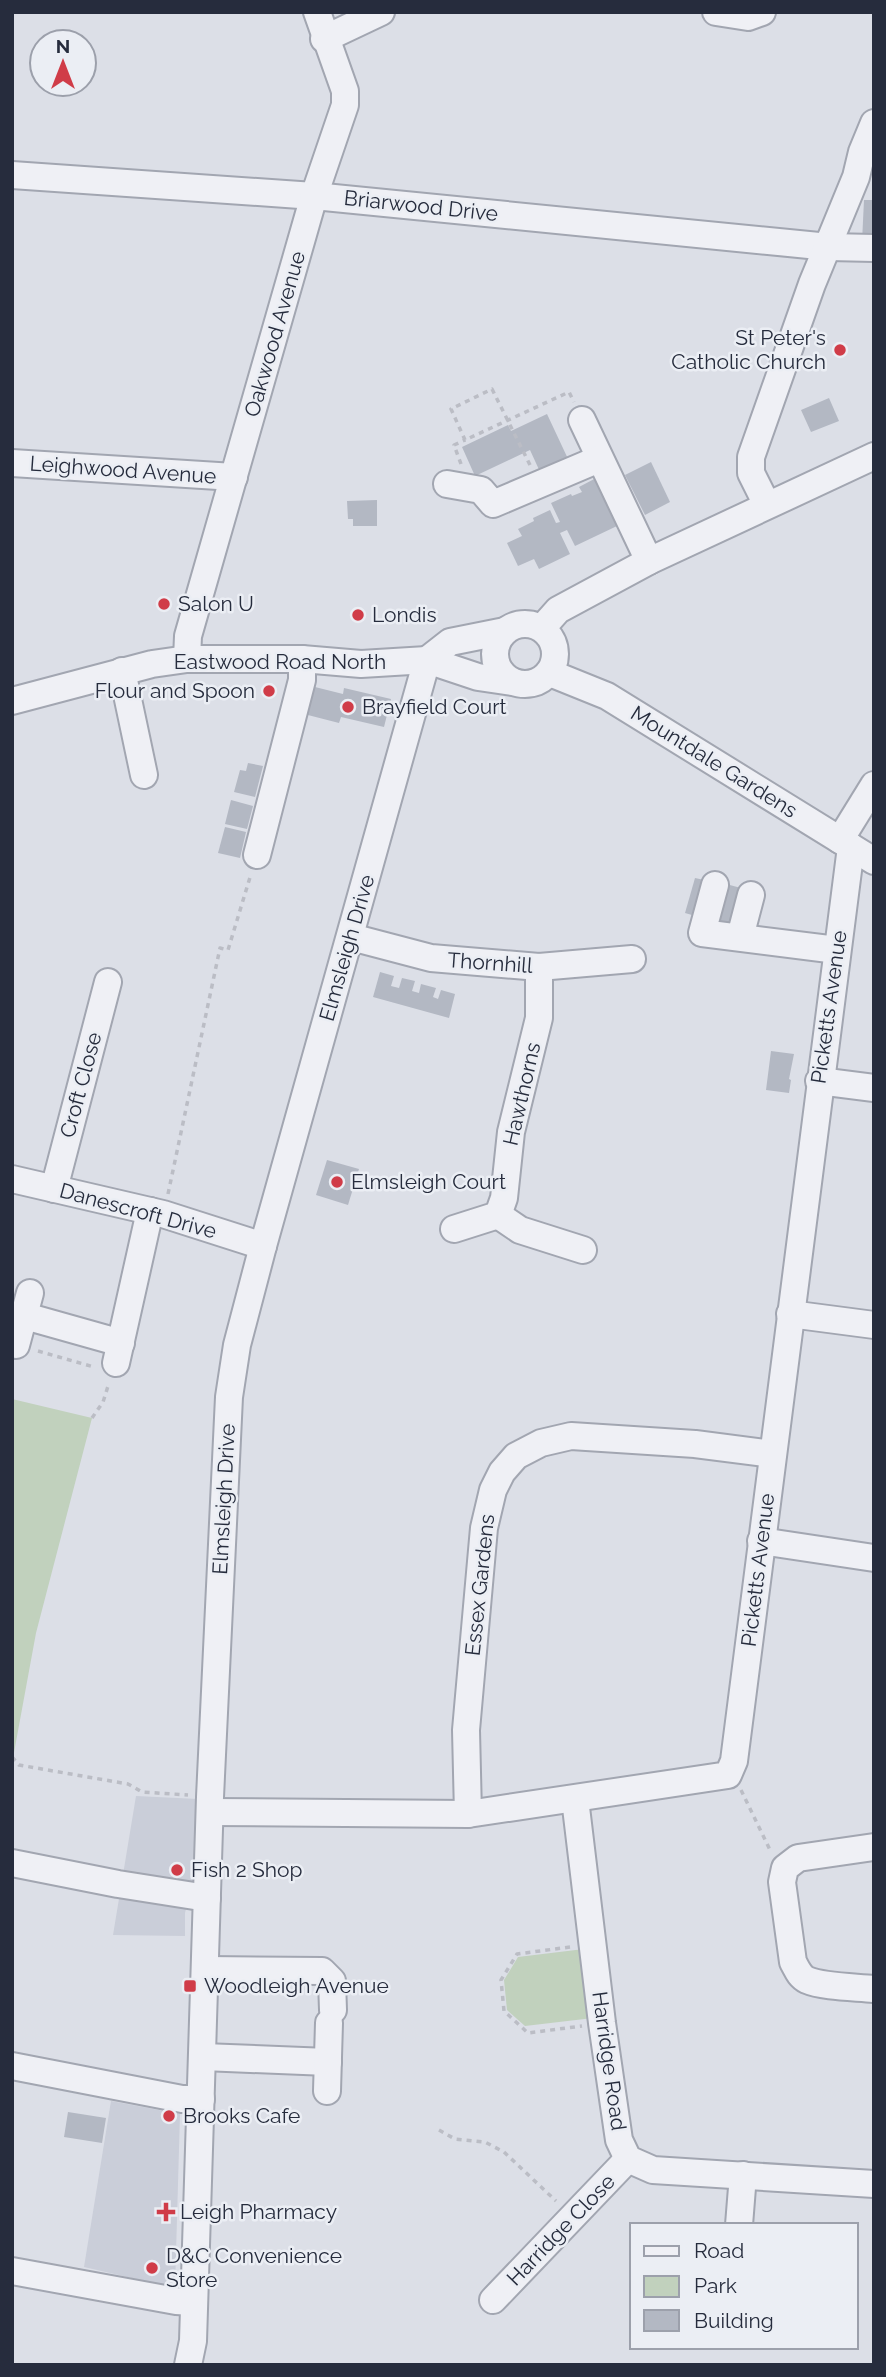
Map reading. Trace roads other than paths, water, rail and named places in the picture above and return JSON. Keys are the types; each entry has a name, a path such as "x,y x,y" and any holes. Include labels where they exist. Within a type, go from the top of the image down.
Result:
{"street":[{"name":"Oakwood Avenue","path":"187,659 188,636 314,196 345,105 345,91 324,39 317,12"},
{"path":"324,39 381,12"},
{"path":"716,12 748,17 762,12"},
{"path":"767,505 751,473 751,457 812,284 865,178 862,152 874,122"},
{"name":"Briarwood Drive","path":"12,175 314,196 829,247 874,248"},
{"path":"582,420 649,561"},
{"path":"542,628 558,610 649,561 874,456"},
{"path":"454,485 481,490 493,504 599,459"},
{"name":"Leighwood Avenue","path":"12,463 234,477"},
{"path":"427,660 450,642 505,631 523,623 542,628 555,644 555,664 550,673 533,683 523,684 513,681 498,668 495,658 498,639 505,631"},
{"name":"Eastwood Road North","path":"12,701 122,671 187,659 302,659 360,664 427,660 478,677 513,681"},
{"path":"257,855 302,680 302,659"},
{"name":"Elmsleigh Drive","path":"188,2365 193,2342 210,1805 229,1397 237,1345 262,1246 427,660"},
{"path":"122,671 144,775"},
{"name":"Mountdale Gardens","path":"550,673 607,696 874,861"},
{"path":"845,843 874,785"},
{"name":"Picketts Avenue","path":"575,1799 728,1775 734,1761 837,950 845,843"},
{"path":"715,885 702,933 837,950"},
{"path":"740,937 751,895"},
{"name":"Thornhill","path":"351,937 431,958 539,967 632,959"},
{"name":"Hawthorns","path":"498,1215 504,1198 511,1132 540,1018 539,967"},
{"name":"Croft Close","path":"54,1189 108,982"},
{"path":"819,1081 874,1088"},
{"name":"Danescroft Drive","path":"12,1179 157,1212 262,1246"},
{"path":"16,1345 27,1304 117,1359 157,1212"},
{"path":"454,1229 498,1215 520,1230 583,1250"},
{"path":"790,1314 874,1325"},
{"name":"Essex Gardens","path":"468,1814 466,1730 483,1542 487,1510 502,1472 516,1456 541,1443 570,1436 695,1444 772,1454"},
{"path":"761,1541 874,1558"},
{"path":"210,1805 468,1814 575,1799"},
{"name":"Harridge Road","path":"575,1799 619,2140 628,2159 653,2170 874,2184"},
{"path":"874,1847 798,1858 785,1868 782,1882 793,1962 798,1972 805,1979 815,1982 874,1989"},
{"path":"12,1863 207,1898"},
{"path":"206,1970 322,1971 332,1981 327,2091"},
{"path":"203,2057 328,2062"},
{"path":"12,2066 182,2099 201,2099"},
{"name":"Harridge Close","path":"493,2300 628,2159"},
{"path":"739,2223 743,2175"},
{"path":"12,2271 194,2302"}],"place":[{"name":"St Peter's Catholic Church","path":"840,350"},
{"name":"Salon U","path":"164,604"},
{"name":"Londis","path":"358,615"},
{"name":"Flour and Spoon","path":"269,691"},
{"name":"Brayfield Court","path":"348,707"},
{"name":"Elmsleigh Court","path":"337,1182"},
{"name":"Fish 2 Shop","path":"177,1870"},
{"name":"Woodleigh Avenue","path":"190,1986"},
{"name":"Brooks Cafe","path":"169,2116"},
{"name":"Leigh Pharmacy","path":"166,2212"},
{"name":"D&C Convenience Store","path":"152,2268"}]}
